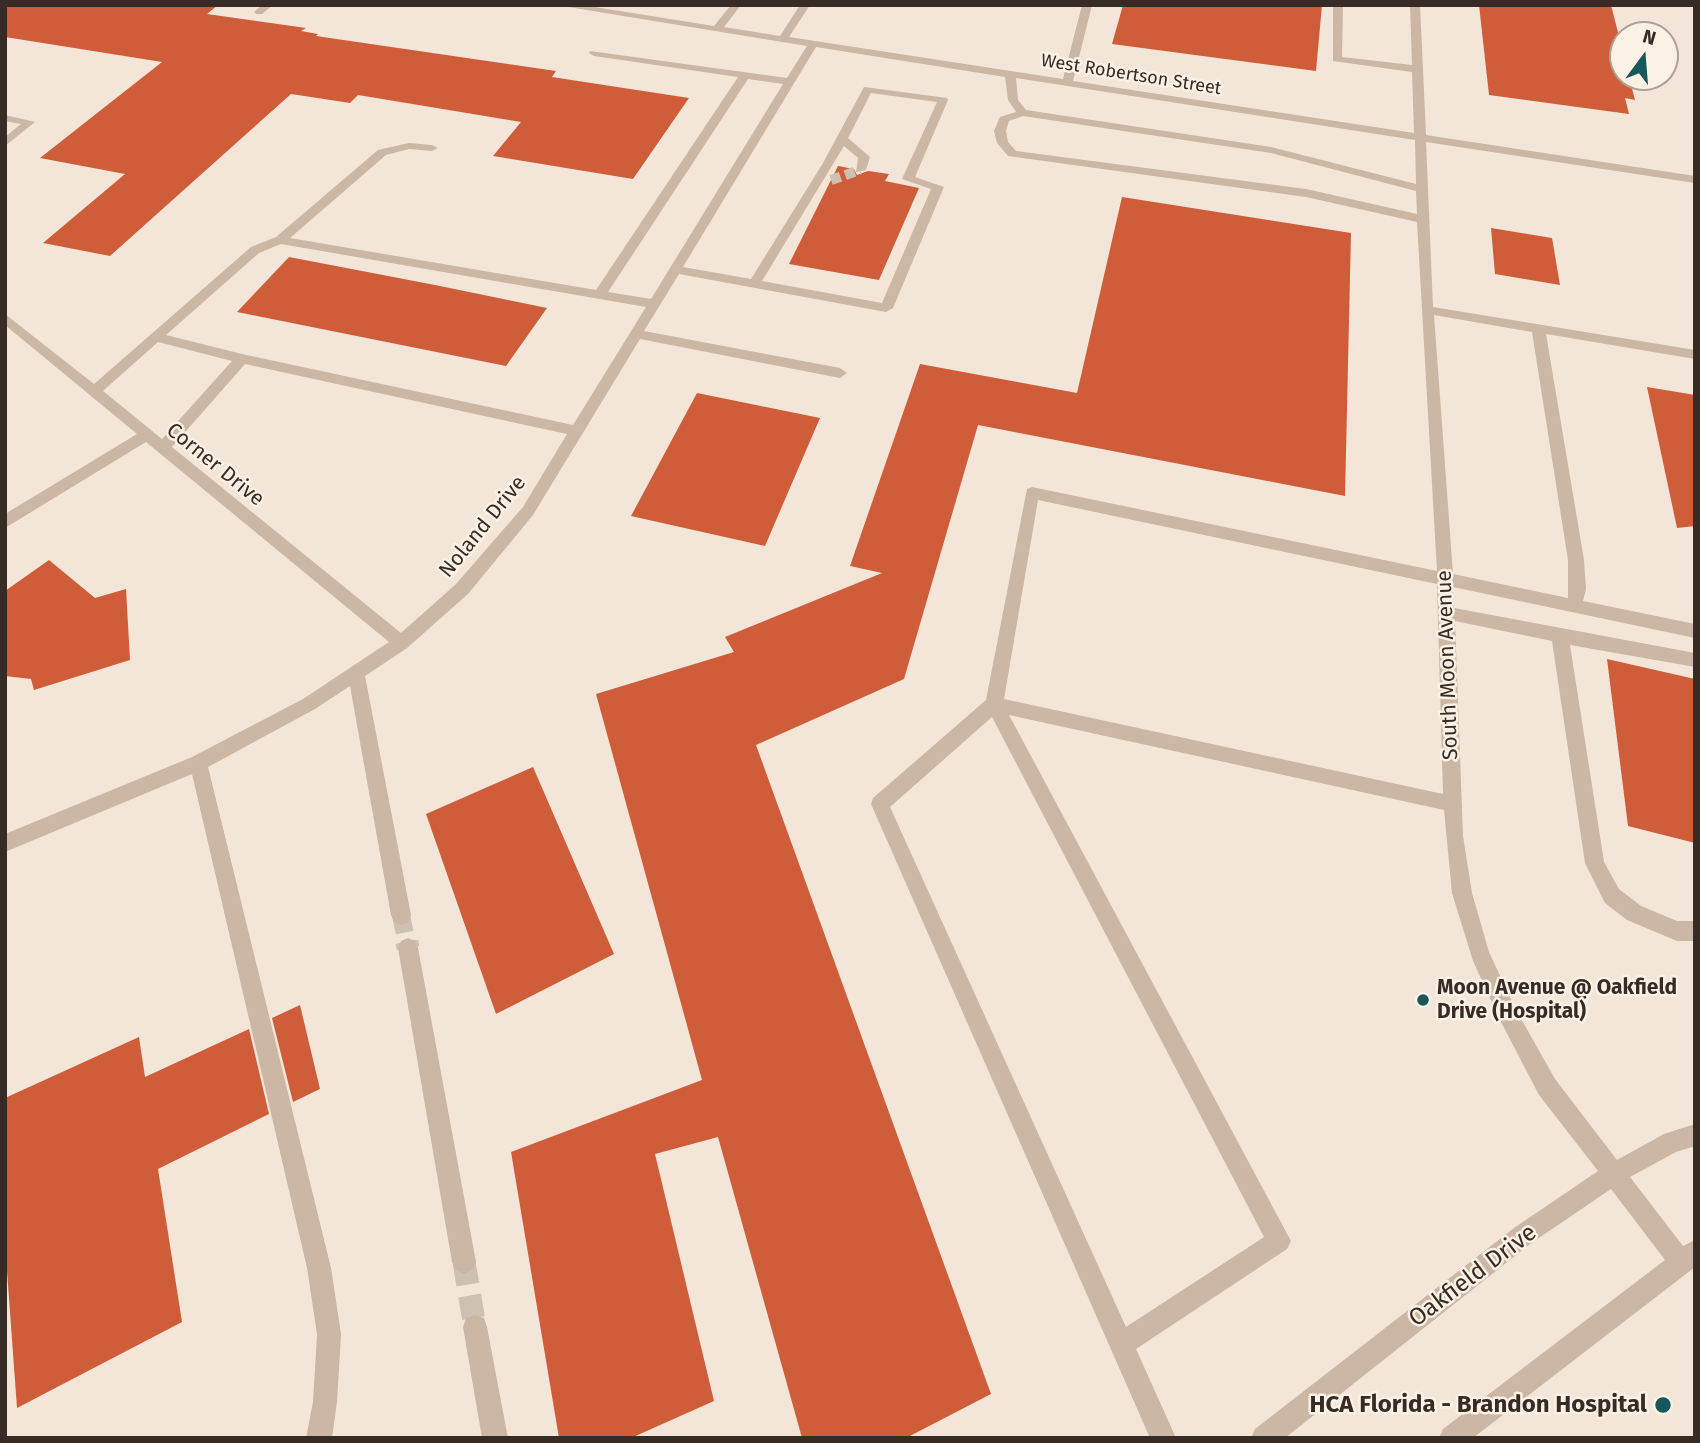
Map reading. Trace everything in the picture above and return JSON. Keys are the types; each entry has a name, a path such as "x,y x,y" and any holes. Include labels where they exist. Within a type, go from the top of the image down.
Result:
{"street":[{"path":"259,12 268,5"},
{"name":"West Robertson Street","path":"561,5 1695,180"},
{"path":"635,16 644,5"},
{"path":"717,29 736,5"},
{"path":"783,39 805,5"},
{"path":"1067,83 1087,5"},
{"path":"1338,5 1337,59 1417,69"},
{"name":"South Moon Avenue","path":"1415,5 1422,219 1445,577 1453,804 1462,893 1480,954 1508,1015 1547,1087 1612,1175 1688,1257"},
{"name":"Noland Drive","path":"5,843 198,763 309,704 401,643 462,589 520,521 813,44"},
{"path":"594,53 790,82"},
{"path":"600,294 746,75"},
{"path":"1010,75 1013,100 1022,113"},
{"path":"675,269 754,284 886,309 938,187 908,178 943,100 868,89 816,185 754,284"},
{"path":"1422,189 1271,150 1022,113 1004,120 1000,131 1003,143 1012,154 1294,191 1422,219"},
{"path":"5,118 30,122 5,143"},
{"path":"842,139 864,157 860,170"},
{"path":"93,391 255,250 280,240 382,152 408,146 432,148"},
{"path":"816,185 831,180"},
{"path":"280,240 654,303"},
{"path":"1427,310 1695,355"},
{"name":"Corner Drive","path":"5,318 401,643"},
{"path":"1538,330 1544,348 1576,560 1578,589 1574,606"},
{"path":"636,334 840,373"},
{"path":"155,337 242,359 576,432"},
{"path":"162,449 242,359"},
{"path":"5,523 145,435"},
{"path":"1121,1344 1279,1241 994,704 1032,494 1445,577 1695,631"},
{"path":"1446,613 1695,660"},
{"path":"1560,636 1595,863 1612,896 1634,913 1677,931 1695,932"},
{"path":"356,673 401,915"},
{"path":"994,704 1453,804"},
{"path":"994,704 880,804 1163,1438"},
{"path":"198,763 319,1269 329,1334 325,1402 318,1438"},
{"path":"408,948 464,1262"},
{"name":"Oakfield Drive","path":"1264,1438 1522,1236 1612,1175 1672,1142 1695,1135"},
{"path":"1452,1438 1688,1257"},
{"path":"475,1326 495,1438"}],"building":[{"path":"5,5 218,5 207,14 306,28 301,31 318,34 316,36 556,71 552,77 689,98 633,179 493,156 521,122 358,95 350,103 291,94 110,256 43,243 125,174 40,158 162,62 5,37"},
{"path":"1123,5 1322,5 1316,71 1112,44"},
{"path":"1479,5 1611,5 1615,21 1609,21 1609,91 1633,91 1635,100 1625,98 1629,114 1489,95"},
{"path":"838,166 854,169 857,175 868,171 889,174 885,181 919,188 879,280 789,264"},
{"path":"1122,197 1351,233 1345,496 978,425 904,679 756,745 991,1394 906,1438 802,1438 718,1137 655,1154 714,1401 631,1438 559,1438 511,1152 702,1080 596,694 734,652 725,637 882,573 850,566 920,364 1077,393"},
{"path":"1491,228 1552,238 1560,285 1495,274"},
{"path":"289,257 547,308 506,366 237,312"},
{"path":"1647,387 1695,395 1695,526 1677,528"},
{"path":"697,393 820,418 765,546 631,516"},
{"path":"49,560 95,598 126,589 130,660 34,690 31,679 5,676 5,591"},
{"path":"1607,659 1695,679 1695,843 1628,826"},
{"path":"533,767 614,954 496,1014 426,814"},
{"path":"300,1005 320,1089 293,1102 272,1018"},
{"path":"249,1029 269,1114 158,1169 182,1322 17,1408 5,1244 5,1098 139,1037 145,1077"}],"tunnel":[{"path":"831,180 860,170"},
{"path":"401,915 407,944"},
{"path":"407,942 408,948"},
{"path":"464,1262 475,1327"}],"place":[{"name":"Moon Avenue @ Oakfield Drive (Hospital)","path":"1423,1000"},
{"name":"HCA Florida - Brandon Hospital","path":"1663,1405"}]}
